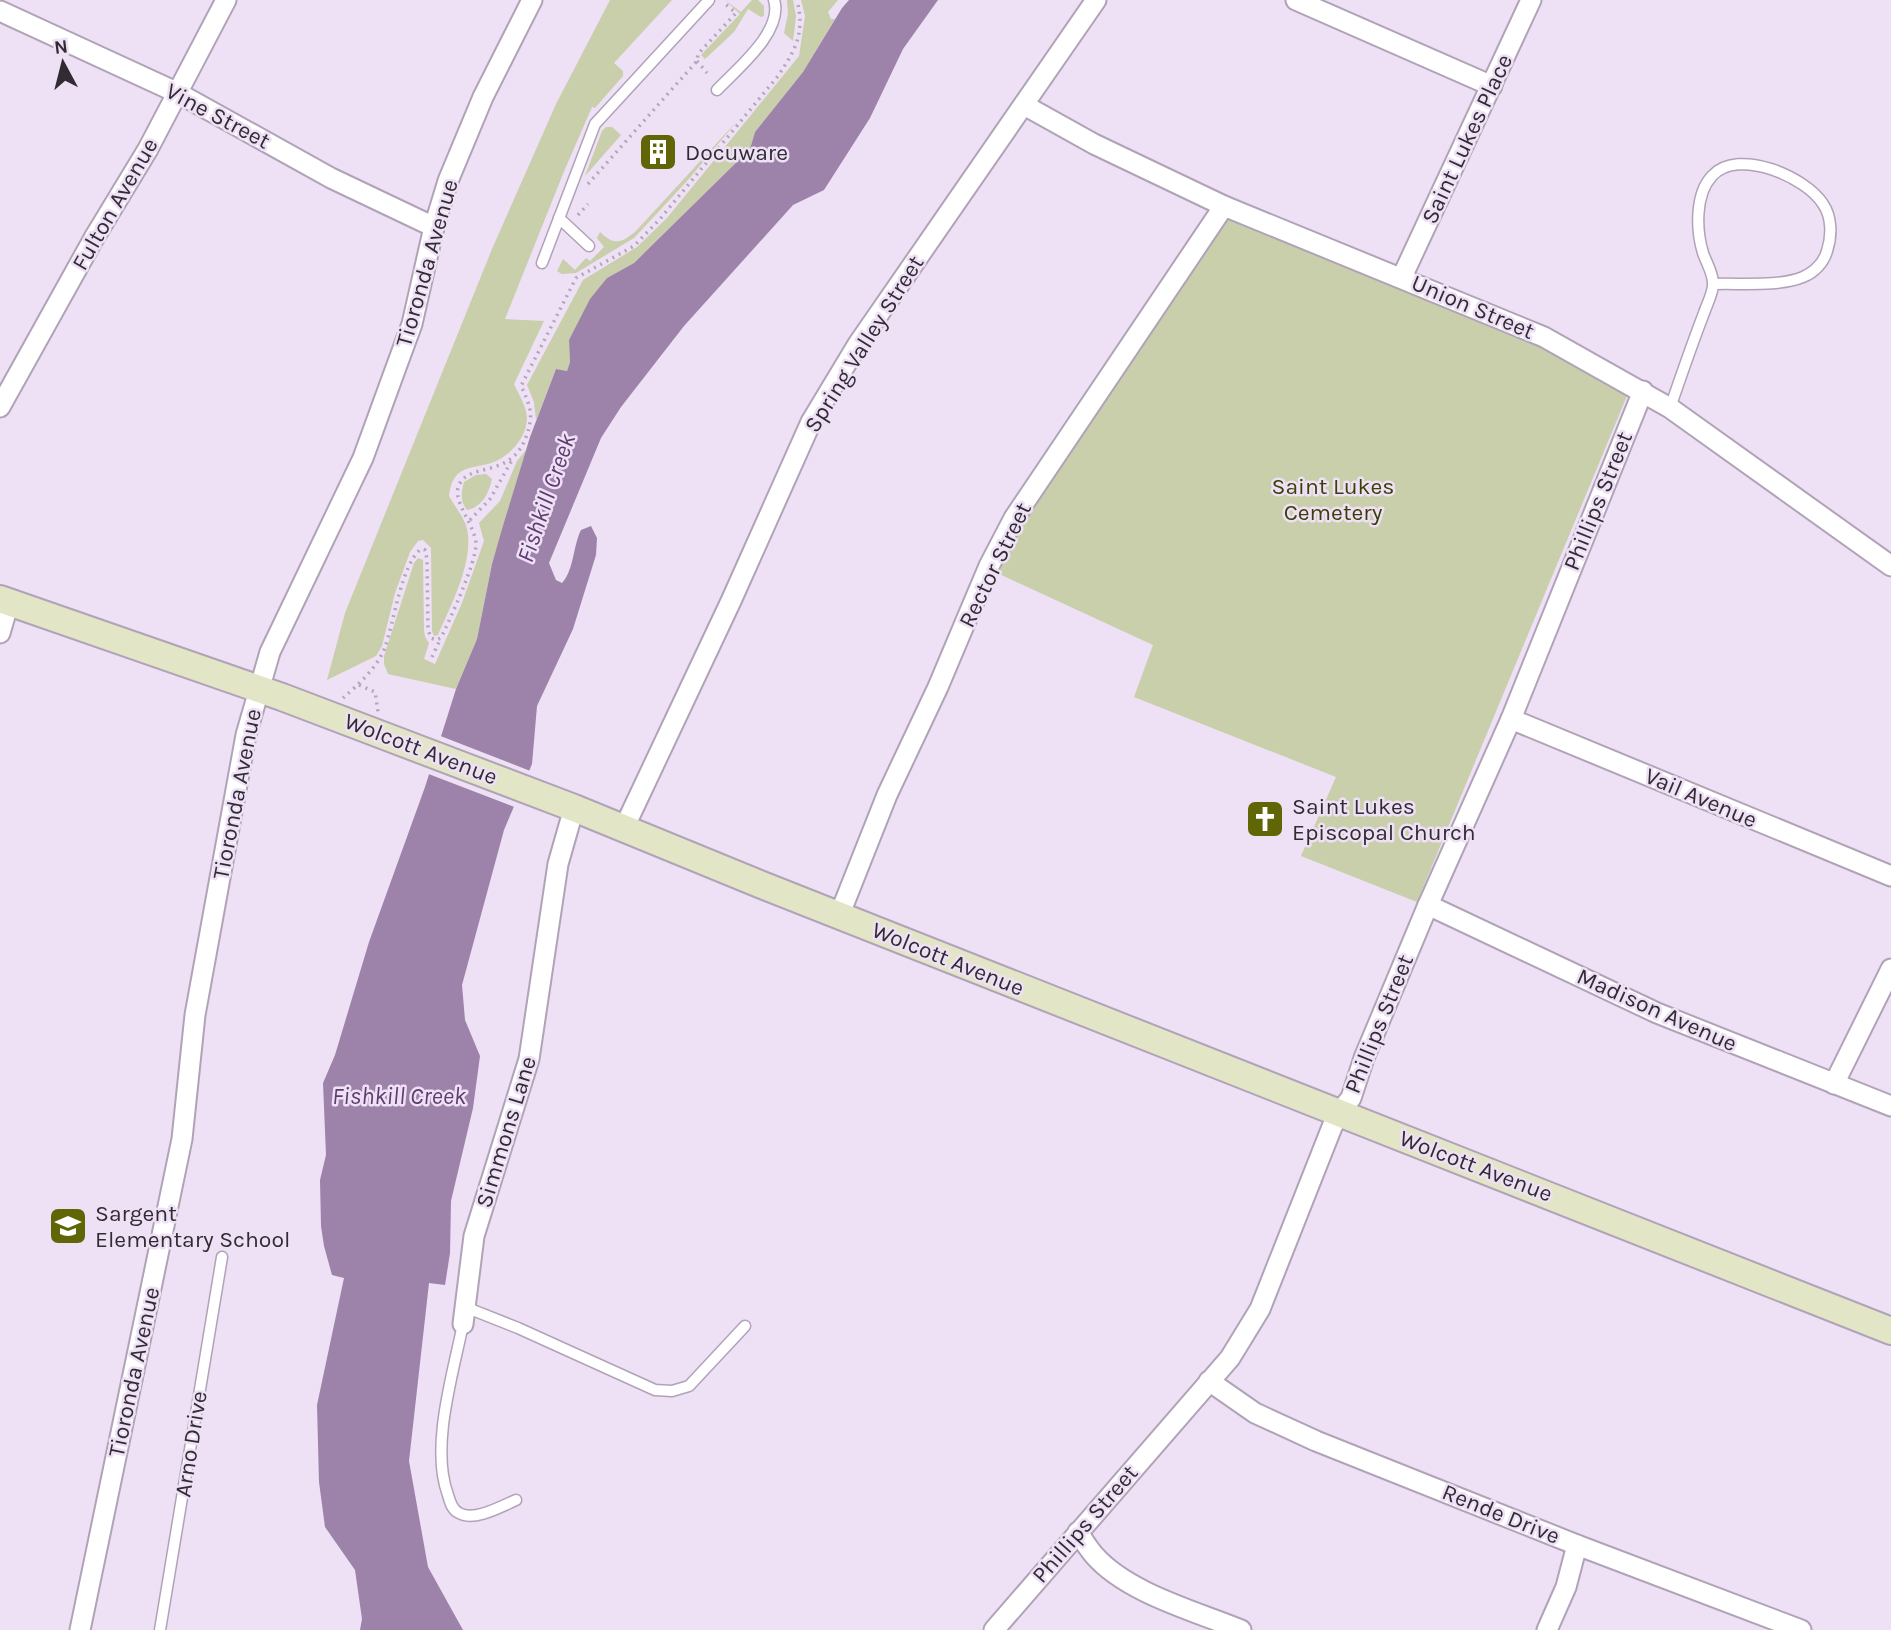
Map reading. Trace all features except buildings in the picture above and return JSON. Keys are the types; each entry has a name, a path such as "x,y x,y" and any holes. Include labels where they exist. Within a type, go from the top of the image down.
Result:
{"main road":[{"name":"Wolcott Avenue","path":"5,601 270,693 340,710 423,751 567,805 839,916 1891,1331"}],"street":[{"name":"Fulton Avenue","path":"0,407 5,386 148,149 226,0"},
{"name":"Tioronda Avenue","path":"80,1630 183,1139 195,1015 246,735 270,693 273,645 363,458 412,324 434,227 448,181 483,97 532,0"},
{"name":"Spring Valley Street","path":"624,828 731,601 811,422 858,345 1096,0"},
{"path":"1296,0 1492,86"},
{"name":"Saint Lukes Place","path":"1402,277 1531,0"},
{"name":"Vine Street","path":"0,11 178,93 331,178 434,227"},
{"name":"Union Street","path":"1024,105 1094,144 1224,206 1544,337 1670,408 1891,566"},
{"name":"Rector Street","path":"839,916 887,795 989,566 1014,518 1224,206"},
{"name":"Phillips Street","path":"994,1630 1230,1359 1260,1309 1339,1112 1351,1098 1364,1058 1428,905 1511,719 1643,391"},
{"path":"0,633 5,601"},
{"name":"Vail Avenue","path":"1511,719 1891,876"},
{"name":"Simmons Lane","path":"464,1315 474,1236 529,1059 567,805"},
{"name":"Madison Avenue","path":"1428,905 1657,1013 1891,1106"},
{"path":"1834,1084 1891,969"},
{"name":"Rende Drive","path":"1209,1381 1255,1413 1316,1441 1797,1629"},
{"path":"1078,1532 1095,1556 1119,1576 1145,1591 1241,1630"},
{"path":"1547,1630 1566,1587 1577,1545"}],"lane":[{"path":"542,263 595,124 709,0"},
{"path":"717,90 757,48 774,23 777,15 774,0"},
{"path":"1670,408 1714,284 1702,249 1699,229 1701,197 1712,175 1734,165 1759,165 1787,176 1814,194 1824,205 1830,222 1830,242 1825,257 1814,272 1785,281 1714,284"},
{"path":"559,218 589,246"},
{"name":"Arno Drive","path":"160,1630 222,1257"},
{"path":"464,1315 517,1328 655,1390 672,1391 689,1386 745,1326"},
{"name":"Simmons Lane","path":"464,1315 440,1457 445,1488 452,1507 460,1514 472,1516 516,1500"}],"path":[{"path":"470,520 490,499 522,447 532,420 521,386 576,278 634,246 660,219 778,76 795,51 799,35 801,16 797,0"},
{"path":"580,193 736,13 722,1"},
{"path":"697,61 708,73"},
{"path":"575,207 576,217 588,204"},
{"path":"432,657 458,602 476,547 470,520 459,504 457,489 464,479 476,471 494,469 513,458"},
{"path":"340,710 384,650 399,594 412,560 421,550 425,551 427,559 428,629 431,638 441,638"},
{"path":"359,685 375,692 379,717"}],"green space":[{"path":"610,0 672,0 614,63 623,71 623,76 595,108 592,107 505,319 544,321 514,384 527,415 526,426 520,440 504,456 491,463 463,470 452,483 449,496 466,525 468,552 461,581 438,635 434,636 432,631 431,548 423,540 418,541 410,552 395,593 382,646 376,656 327,680 345,613 492,249 556,104"},
{"path":"725,0 741,12 752,0 758,0 764,6 764,16 761,17 748,9 734,32 705,59 701,55 740,14"},
{"path":"787,0 793,0 796,16 793,41 784,33 788,14"},
{"path":"801,0 838,0 828,12 831,19 835,19 803,72 755,132 750,149 634,263 607,278 569,340 570,362 567,371 556,369 536,420 534,402 527,385 583,280 637,247 667,218 799,56 805,16"},
{"path":"738,120 688,180 634,238 576,273 562,274 557,271 563,259 575,270 586,258 590,261 604,247 597,238 600,232 618,241 636,231"},
{"path":"606,127 612,127 621,135 585,176 602,131"},
{"name":"Saint Lukes Cemetery","path":"1224,206 1544,337 1629,391 1417,902 1301,856 1336,777 1134,697 1153,645 995,572 1030,506"},
{"path":"526,450 492,564 477,639 456,689 388,674 384,656 414,563 418,558 423,560 424,630 429,643 424,659 435,664 462,603 484,541 479,523 500,501 517,461"},
{"path":"486,474 492,479 487,494 481,503 467,510 462,497 464,482 476,475"}],"water":[{"name":"Fishkill Creek","path":"849,0 938,0 903,49 870,118 824,190 793,205 684,326 621,407 601,438 549,563 556,580 562,583 569,571 581,530 591,526 597,538 596,555 573,629 537,706 532,764 504,830 462,985 465,1020 480,1056 473,1108 451,1201 450,1253 445,1285 429,1283 409,1461 428,1567 463,1630 360,1630 362,1619 355,1570 325,1527 319,1482 317,1405 344,1278 332,1275 321,1226 320,1180 326,1155 323,1083 335,1055 369,942 425,787 456,689 477,639 492,564 530,437 556,369 567,371 570,362 569,340 590,299 607,278 634,263 750,149 755,132 803,72"}],"pier":[{"path":"438,735 533,772 517,808 426,773"}],"place":[{"name":"Docuware","path":"658,152"},
{"name":"Saint Lukes Episcopal Church","path":"1265,819"},
{"name":"Sargent Elementary School","path":"68,1226"}]}
